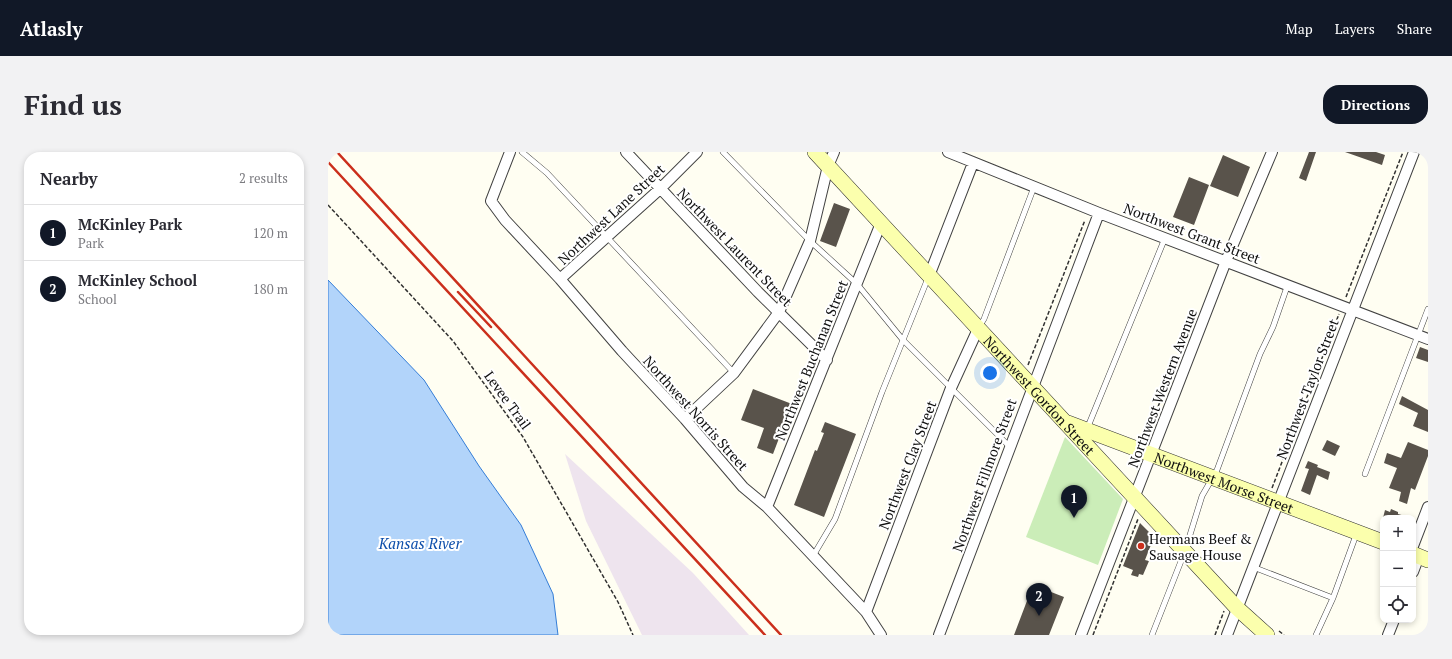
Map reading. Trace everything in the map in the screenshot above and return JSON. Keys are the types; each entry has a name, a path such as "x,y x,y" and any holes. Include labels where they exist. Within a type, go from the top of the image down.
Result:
{"main road":[{"name":"Northwest Gordon Street","path":"815,152 1237,608 1267,635"},
{"name":"Northwest Morse Street","path":"1066,422 1380,541"}],"street":[{"name":"Northwest Norris Street","path":"510,152 491,201 504,220 560,279 743,487 767,508 866,612 881,635"},
{"name":"Northwest Laurent Street","path":"626,152 661,188 671,201 827,360"},
{"name":"Northwest Lane Street","path":"560,279 661,188 697,152"},
{"path":"685,420 734,373 779,312 810,241 828,166 834,152"},
{"name":"Northwest Grant Street","path":"948,152 958,154 973,163 1094,211 1428,338"},
{"name":"Northwest Western Avenue","path":"1081,635 1226,261 1272,152"},
{"name":"Northwest Taylor Street","path":"1227,635 1253,567 1274,501 1353,309 1414,152"},
{"path":"929,276 973,163"},
{"name":"Northwest Fillmore Street","path":"939,635 1010,447 1028,382 1094,211"},
{"name":"Northwest Buchanan Street","path":"767,508 881,223"},
{"name":"Northwest Clay Street","path":"866,612 951,388 978,328"},
{"path":"1418,554 1428,508"},
{"path":"1388,635 1393,623"}],"lane":[{"path":"522,152 547,173 734,373"},
{"path":"723,152 810,241 857,284 903,340 1010,447"},
{"path":"978,328 984,319 1034,187"},
{"path":"1087,430 1165,238"},
{"path":"813,557 836,519 903,340 929,276"},
{"path":"1152,635 1185,551 1202,496 1213,478 1250,386 1260,354 1273,327 1288,284"},
{"path":"1365,474 1428,309"},
{"path":"1316,635 1333,598 1357,532"},
{"path":"1253,567 1333,598"}],"path":[{"path":"1274,501 1343,305 1403,152"},
{"name":"Levee Trail","path":"328,205 453,341 523,437 618,602 633,635"},
{"path":"1028,382 1094,211"},
{"path":"1093,635 1140,516"}],"shaded area":[{"path":"565,454 693,573 749,635 642,635 586,521"}],"green space":[{"path":"1065,437 1123,499 1098,565 1026,537"}],"water":[{"name":"Kansas River","path":"328,280 424,380 479,466 521,525 553,594 558,635 328,635"}],"building":[{"path":"1309,152 1316,152 1306,181 1299,178"},
{"path":"1345,152 1376,152 1385,155 1382,165"},
{"path":"1223,155 1250,167 1238,197 1210,186"},
{"path":"1189,177 1209,185 1194,225 1173,217"},
{"path":"834,203 850,209 836,247 820,241"},
{"path":"1420,347 1428,350 1428,362 1416,358"},
{"path":"753,389 792,404 773,454 757,448 764,428 741,420"},
{"path":"1402,396 1428,410 1428,432 1413,426 1418,413 1399,404"},
{"path":"825,422 856,434 824,517 794,505 815,450 817,451 824,433 821,432"},
{"path":"1327,440 1340,446 1335,456 1322,450"},
{"path":"1408,442 1428,450 1428,456 1415,490 1411,488 1407,504 1399,501 1401,492 1389,488 1397,468 1384,463 1387,453 1401,458"},
{"path":"1308,461 1318,465 1317,467 1330,472 1328,480 1317,475 1310,495 1301,491 1309,469 1305,468"},
{"path":"1391,509 1402,515 1384,515 1385,510 1390,512"},
{"path":"1140,523 1154,537 1145,560 1149,561 1143,575 1139,574 1138,577 1131,575 1133,570 1123,566"},
{"path":"1033,585 1064,597 1049,635 1014,635"}],"railway":[{"path":"337,152 781,635"},
{"path":"328,162 765,635"},
{"path":"458,292 491,327"}],"place":[{"name":"McKinley Park","path":"1074,518"},
{"name":"Hermans Beef & Sausage House","path":"1141,546"},
{"name":"McKinley School","path":"1039,616"}]}
